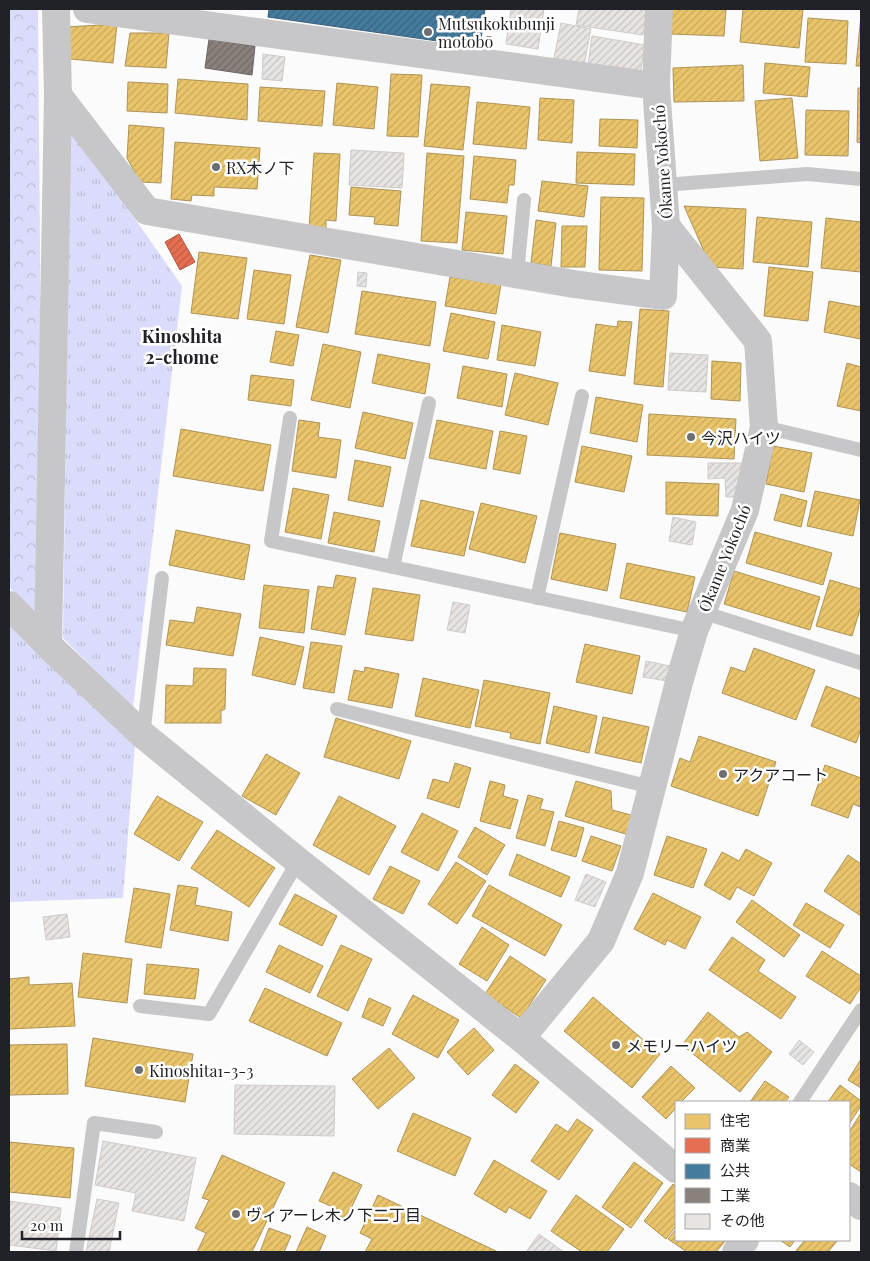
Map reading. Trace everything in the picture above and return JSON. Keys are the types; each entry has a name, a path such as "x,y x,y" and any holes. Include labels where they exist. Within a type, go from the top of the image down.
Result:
{"street":[{"path":"48,645 58,94 56,9"},
{"path":"87,9 656,86"},
{"name":"Ókame Yokochó","path":"521,1038 601,941 630,873 679,682 698,621 745,510 764,427 758,342 666,226 656,86 659,9"},
{"path":"58,94 147,211 574,284 663,296 666,226"},
{"path":"9,605 48,645 143,735 521,1038 675,1168"},
{"path":"850,1197 861,1206"},
{"path":"736,1252 745,1241"}],"lane":[{"path":"663,185 807,174 861,179"},
{"path":"517,274 524,200"},
{"path":"537,598 582,396"},
{"path":"393,567 429,403"},
{"path":"290,418 271,541 537,598 698,621 861,663"},
{"path":"764,427 861,450"},
{"path":"143,735 162,578"},
{"path":"337,709 651,787"},
{"path":"140,1006 209,1014 298,861"},
{"path":"801,1101 861,1010"},
{"path":"76,1252 94,1123 156,1132"}],"green space":[{"path":"9,9 38,9 43,622 9,587"},
{"path":"70,126 182,286 133,708 63,638"},
{"path":"9,622 135,746 123,898 9,902"}],"building: 住宅":[{"path":"672,9 726,9 724,36 671,34"},
{"path":"743,9 803,9 799,48 740,42"},
{"path":"861,15 861,66 856,66"},
{"path":"808,18 848,21 846,64 805,62"},
{"path":"117,24 113,63 70,59 66,27"},
{"path":"130,33 169,33 166,68 125,66"},
{"path":"765,63 810,67 807,97 763,93"},
{"path":"743,65 744,101 674,102 673,68"},
{"path":"391,74 422,75 418,137 387,136"},
{"path":"178,79 248,84 247,120 175,113"},
{"path":"128,82 168,84 167,113 127,111"},
{"path":"337,83 378,87 374,129 333,125"},
{"path":"431,84 470,87 463,150 424,146"},
{"path":"260,87 325,91 322,126 258,121"},
{"path":"858,88 861,88 861,143 857,142"},
{"path":"540,98 574,100 572,143 538,140"},
{"path":"792,98 798,158 760,161 755,101"},
{"path":"477,102 530,107 526,149 473,144"},
{"path":"806,110 849,111 848,156 805,155"},
{"path":"600,119 638,120 637,148 599,146"},
{"path":"129,125 164,128 161,183 140,182 127,158"},
{"name":"RX木ノ下","path":"175,142 260,148 257,189 214,187 214,196 192,195 191,201 171,199"},
{"path":"577,152 635,154 634,185 576,183"},
{"path":"314,153 340,154 336,221 326,220 326,229 309,229"},
{"path":"427,153 464,156 457,243 421,241"},
{"path":"474,156 516,160 514,185 509,185 507,203 470,199"},
{"path":"542,181 588,186 584,217 538,211"},
{"path":"351,187 401,191 398,226 374,224 375,217 349,215"},
{"path":"601,197 644,198 642,271 599,270"},
{"path":"684,206 746,209 743,269 711,267"},
{"path":"466,212 507,216 503,254 462,250"},
{"path":"757,217 812,222 808,267 753,262"},
{"path":"826,218 861,222 861,272 821,268"},
{"path":"536,220 556,223 551,266 531,263"},
{"path":"562,226 587,226 585,267 561,267"},
{"path":"199,252 247,258 238,319 191,313"},
{"path":"310,255 341,260 328,333 296,327"},
{"path":"769,267 813,272 808,321 764,316"},
{"path":"254,270 291,275 284,324 247,319"},
{"path":"450,277 501,284 496,314 445,306"},
{"path":"362,291 436,302 430,346 355,334"},
{"path":"829,301 861,307 861,339 824,332"},
{"path":"640,309 669,311 663,387 634,384"},
{"path":"451,313 495,322 488,359 443,351"},
{"path":"618,321 632,322 625,376 589,371 596,324 617,327"},
{"path":"502,325 541,332 535,366 497,360"},
{"path":"276,331 299,335 293,366 270,362"},
{"path":"323,344 361,352 350,408 311,400"},
{"path":"378,354 430,364 425,394 372,383"},
{"path":"712,361 741,363 740,401 711,399"},
{"path":"847,363 861,367 861,411 837,406"},
{"path":"463,366 507,374 502,407 457,398"},
{"path":"515,373 558,383 548,425 505,415"},
{"path":"251,375 294,380 291,406 248,400"},
{"path":"596,397 643,405 637,442 590,433"},
{"path":"363,412 413,423 405,459 355,448"},
{"name":"今沢ハイツ","path":"649,414 736,419 734,459 647,455"},
{"path":"299,420 320,423 318,437 341,440 336,478 292,471"},
{"path":"437,420 493,431 486,469 429,458"},
{"path":"181,429 271,445 263,491 173,476"},
{"path":"500,431 527,436 520,474 493,469"},
{"path":"582,446 632,456 624,492 575,482"},
{"path":"773,446 812,453 804,492 766,484"},
{"path":"355,460 391,467 383,507 348,500"},
{"path":"666,482 719,484 718,516 666,514"},
{"path":"293,488 329,495 321,539 285,532"},
{"path":"815,491 860,500 853,536 807,526"},
{"path":"781,494 807,501 801,527 774,520"},
{"path":"421,500 474,512 464,556 411,546"},
{"path":"481,503 537,516 525,563 469,549"},
{"path":"334,512 380,521 374,552 328,543"},
{"path":"176,530 250,545 244,580 169,565"},
{"path":"755,532 832,553 823,585 746,563"},
{"path":"560,533 616,544 607,591 551,579"},
{"path":"627,563 695,577 687,612 620,598"},
{"path":"734,571 820,597 810,630 724,604"},
{"path":"336,575 356,578 345,635 311,629 318,586 333,588"},
{"path":"830,580 861,589 861,606 852,636 816,626"},
{"path":"264,585 309,590 304,633 259,628"},
{"path":"373,588 420,595 413,641 365,634"},
{"path":"197,607 241,614 233,656 166,645 170,620 194,623"},
{"path":"260,637 304,647 295,685 252,675"},
{"path":"311,642 342,646 334,693 303,688"},
{"path":"585,644 640,656 632,694 576,682"},
{"path":"754,648 815,670 796,720 722,693 731,667 745,672"},
{"path":"365,667 399,674 392,708 348,700 354,670 364,672"},
{"path":"194,668 226,669 225,709 221,711 221,723 165,723 166,685 193,686"},
{"path":"423,678 479,690 470,728 415,716"},
{"path":"484,680 550,693 540,744 510,738 511,733 475,726"},
{"path":"826,686 861,699 861,729 856,743 811,726"},
{"path":"554,706 597,716 589,753 546,743"},
{"path":"603,717 649,727 641,763 595,753"},
{"path":"336,718 411,741 399,779 324,757"},
{"name":"アクアコート","path":"699,736 776,762 758,816 671,786 680,758 690,762"},
{"path":"266,754 300,773 276,815 242,796"},
{"path":"455,763 471,768 459,808 427,798 433,779 449,783"},
{"path":"825,765 861,778 861,807 853,804 848,818 811,805"},
{"path":"490,781 505,785 503,796 518,800 510,829 480,821"},
{"path":"576,781 611,791 612,810 635,816 629,835 565,816"},
{"path":"528,795 543,799 540,809 554,812 545,846 516,838"},
{"path":"157,796 203,822 179,861 134,834"},
{"path":"339,796 396,826 369,875 313,845"},
{"path":"422,813 458,831 438,871 401,852"},
{"path":"559,821 584,828 576,857 551,850"},
{"path":"475,827 505,845 487,875 458,857"},
{"path":"217,830 275,868 249,907 191,868"},
{"path":"591,836 621,846 612,871 582,861"},
{"path":"667,836 707,849 693,888 654,875"},
{"path":"746,849 772,863 754,896 737,887 730,900 704,885 722,852 739,861"},
{"path":"517,854 570,877 561,897 509,875"},
{"path":"848,855 861,864 861,916 824,891"},
{"path":"456,862 486,881 457,924 428,904"},
{"path":"390,866 420,881 403,914 373,899"},
{"path":"178,885 198,888 195,905 232,912 228,941 170,930"},
{"path":"489,885 562,925 545,956 472,916"},
{"path":"134,888 170,894 161,948 125,942"},
{"path":"653,893 701,917 685,949 667,940 665,945 634,929"},
{"path":"295,894 337,916 322,946 279,924"},
{"path":"752,900 800,935 784,957 736,922"},
{"path":"806,903 844,925 830,948 793,925"},
{"path":"482,927 509,945 487,981 459,964"},
{"path":"732,937 765,960 758,971 796,997 781,1019 709,970"},
{"path":"279,945 323,966 310,993 266,972"},
{"path":"341,945 372,959 348,1011 317,996"},
{"path":"822,951 861,976 861,987 850,1004 806,976"},
{"path":"83,953 132,959 127,1003 78,997"},
{"path":"510,956 546,980 521,1018 485,994"},
{"path":"147,964 199,969 195,999 144,994"},
{"path":"29,977 29,985 72,983 75,1026 9,1029 9,979"},
{"path":"265,988 342,1023 327,1056 249,1021"},
{"path":"413,995 459,1020 438,1058 392,1034"},
{"name":"メモリーハイツ","path":"593,997 660,1054 632,1088 564,1031"},
{"path":"369,998 391,1008 383,1026 362,1017"},
{"path":"708,1012 739,1037 747,1032 772,1052 740,1092 682,1045"},
{"path":"474,1028 494,1050 468,1075 447,1052"},
{"name":"Kinoshita1-3-3","path":"93,1038 193,1054 185,1102 85,1086"},
{"path":"67,1044 68,1094 9,1095 9,1045"},
{"path":"389,1048 415,1078 378,1109 352,1079"},
{"path":"861,1059 861,1088 848,1080"},
{"path":"515,1064 539,1082 516,1113 492,1095"},
{"path":"671,1066 695,1088 682,1101 675,1101 675,1109 666,1119 642,1097"},
{"path":"765,1081 789,1097 786,1101 751,1101"},
{"path":"840,1085 861,1101 861,1106 850,1122 850,1101 829,1101"},
{"path":"413,1113 471,1138 455,1176 397,1151"},
{"path":"861,1113 861,1172 850,1165 850,1130"},
{"path":"577,1119 593,1130 559,1180 531,1161 556,1124 568,1132"},
{"path":"9,1142 74,1148 70,1198 9,1192"},
{"name":"ヴィアーレ木ノ下二丁目","path":"222,1155 285,1183 252,1252 197,1252 206,1233 195,1228 209,1200 202,1198"},
{"path":"494,1160 547,1191 530,1219 509,1207 506,1213 474,1194"},
{"path":"634,1162 663,1183 631,1228 602,1207"},
{"path":"333,1172 362,1185 346,1219 332,1213 335,1208 319,1201"},
{"path":"673,1184 675,1186 675,1227 666,1239 644,1221"},
{"path":"378,1195 498,1252 365,1252 372,1239 360,1233"},
{"path":"576,1195 624,1229 607,1252 582,1252 551,1231"},
{"path":"307,1227 326,1236 319,1252 296,1252"},
{"path":"269,1228 291,1236 284,1252 260,1252"},
{"path":"675,1230 675,1241 725,1241 716,1252 687,1252 668,1239"},
{"path":"781,1241 794,1241 790,1247"},
{"path":"804,1241 837,1241 828,1252 795,1252"}],"building: 商業":[{"path":"179,234 195,262 180,270 165,242"}],"building: 公共":[{"name":"Mutsukokubunji motobō","path":"269,9 485,9 480,47 268,17"}],"building: 工業":[{"path":"209,39 255,46 252,75 205,68"}],"building: その他":[{"path":"511,9 544,9 538,49 506,44"},
{"path":"579,9 647,9 643,35 576,25"},
{"path":"561,23 591,29 584,65 554,58"},
{"path":"592,36 645,45 640,74 588,65"},
{"path":"263,54 285,57 282,81 262,79"},
{"path":"351,150 404,153 402,188 349,185"},
{"path":"358,272 367,273 366,287 357,286"},
{"path":"670,353 708,355 706,392 668,390"},
{"path":"708,463 741,463 740,497 726,497 725,478 708,479"},
{"path":"673,517 696,522 692,545 669,541"},
{"path":"453,602 470,605 465,633 447,630"},
{"path":"646,661 670,666 667,681 643,677"},
{"path":"586,874 606,882 595,907 575,900"},
{"path":"67,914 70,937 46,940 43,917"},
{"path":"799,1040 814,1052 803,1065 789,1054"},
{"path":"235,1085 335,1086 334,1136 234,1134"},
{"path":"103,1141 196,1158 184,1221 132,1211 136,1193 95,1185"},
{"path":"97,1199 119,1203 109,1252 86,1252"},
{"path":"9,1201 61,1208 56,1251 9,1245"},
{"path":"539,1234 564,1252 526,1252"}],"place":[{"name":"Mutsukokubunji motobō","path":"428,32"},
{"name":"RX木ノ下","path":"216,167"},
{"name":"今沢ハイツ","path":"691,437"},
{"name":"アクアコート","path":"723,774"},
{"name":"メモリーハイツ","path":"616,1045"},
{"name":"Kinoshita1-3-3","path":"139,1070"},
{"name":"ヴィアーレ木ノ下二丁目","path":"236,1214"}],"district":[{"name":"Kinoshita 2-chome","path":"182,346"}]}
